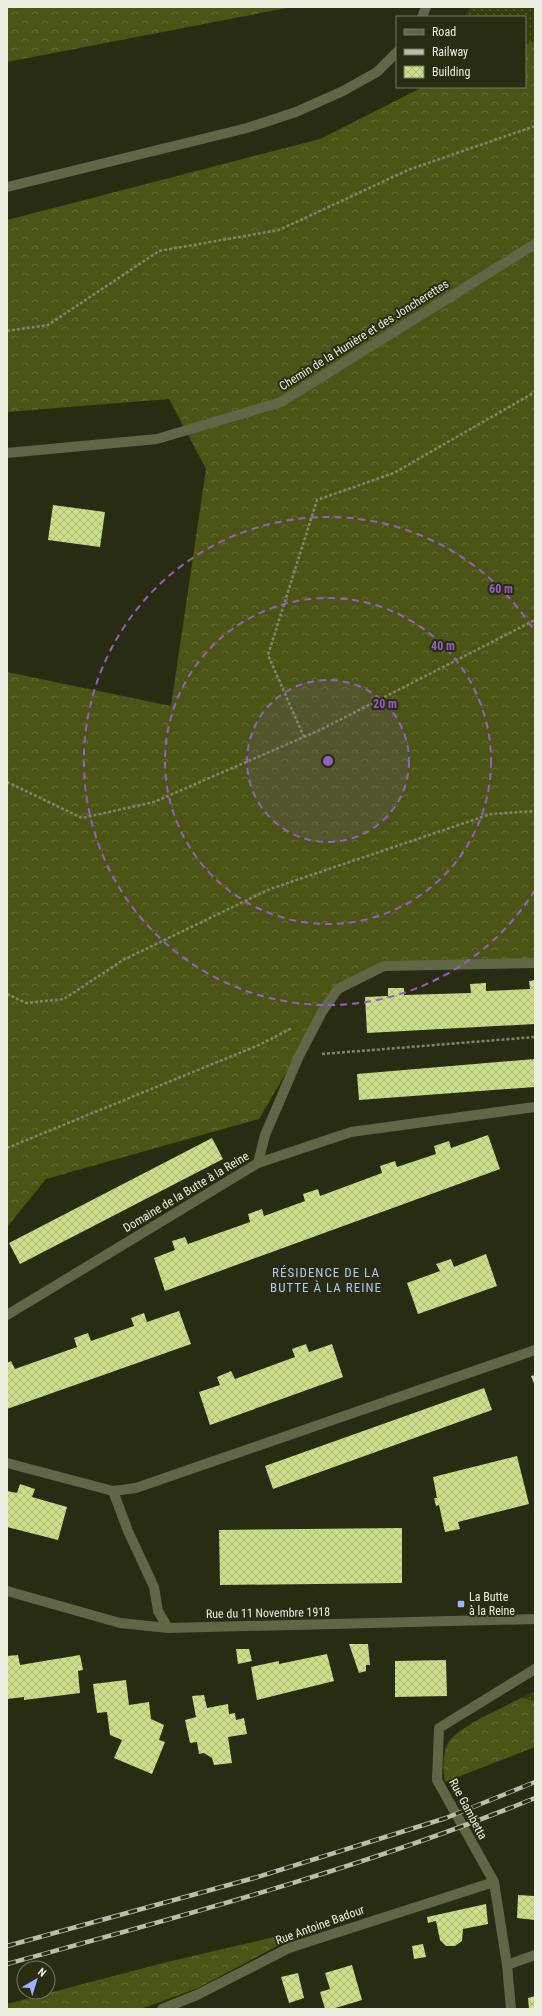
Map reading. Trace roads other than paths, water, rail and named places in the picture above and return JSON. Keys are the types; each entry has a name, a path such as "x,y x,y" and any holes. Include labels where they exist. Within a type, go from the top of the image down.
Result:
{"street":[{"path":"7,187 247,128 296,112 343,91 377,72 396,53"},
{"name":"Chemin de la Hunière et des Joncherettes","path":"7,453 158,439 281,402 535,244"},
{"path":"258,1163 265,1135 299,1056 322,1012 338,989 384,966 535,963"},
{"name":"Domaine de la Butte à la Reine","path":"7,1315 258,1163 351,1132 535,1107"},
{"path":"7,1463 113,1491 136,1488 535,1350"},
{"path":"113,1491 128,1531 154,1587 158,1611 168,1628"},
{"name":"Rue du 11 Novembre 1918","path":"7,1591 120,1623 168,1628 535,1619"},
{"name":"Rue Gambetta","path":"510,2009 507,1965 494,1882 437,1780 439,1728 535,1669"},
{"name":"Rue Antoine Badour","path":"162,2009 197,1995 289,1948 494,1882"},
{"path":"507,1965 535,1955"}],"railway":[{"path":"7,1946 254,1878 446,1818 535,1782"},
{"path":"7,1964 274,1889 405,1847 535,1798"}],"place":[{"name":"La Butte à la Reine","path":"461,1604"}],"district":[{"name":"RÉSIDENCE DE LA BUTTE À LA REINE","path":"326,1280"}]}
